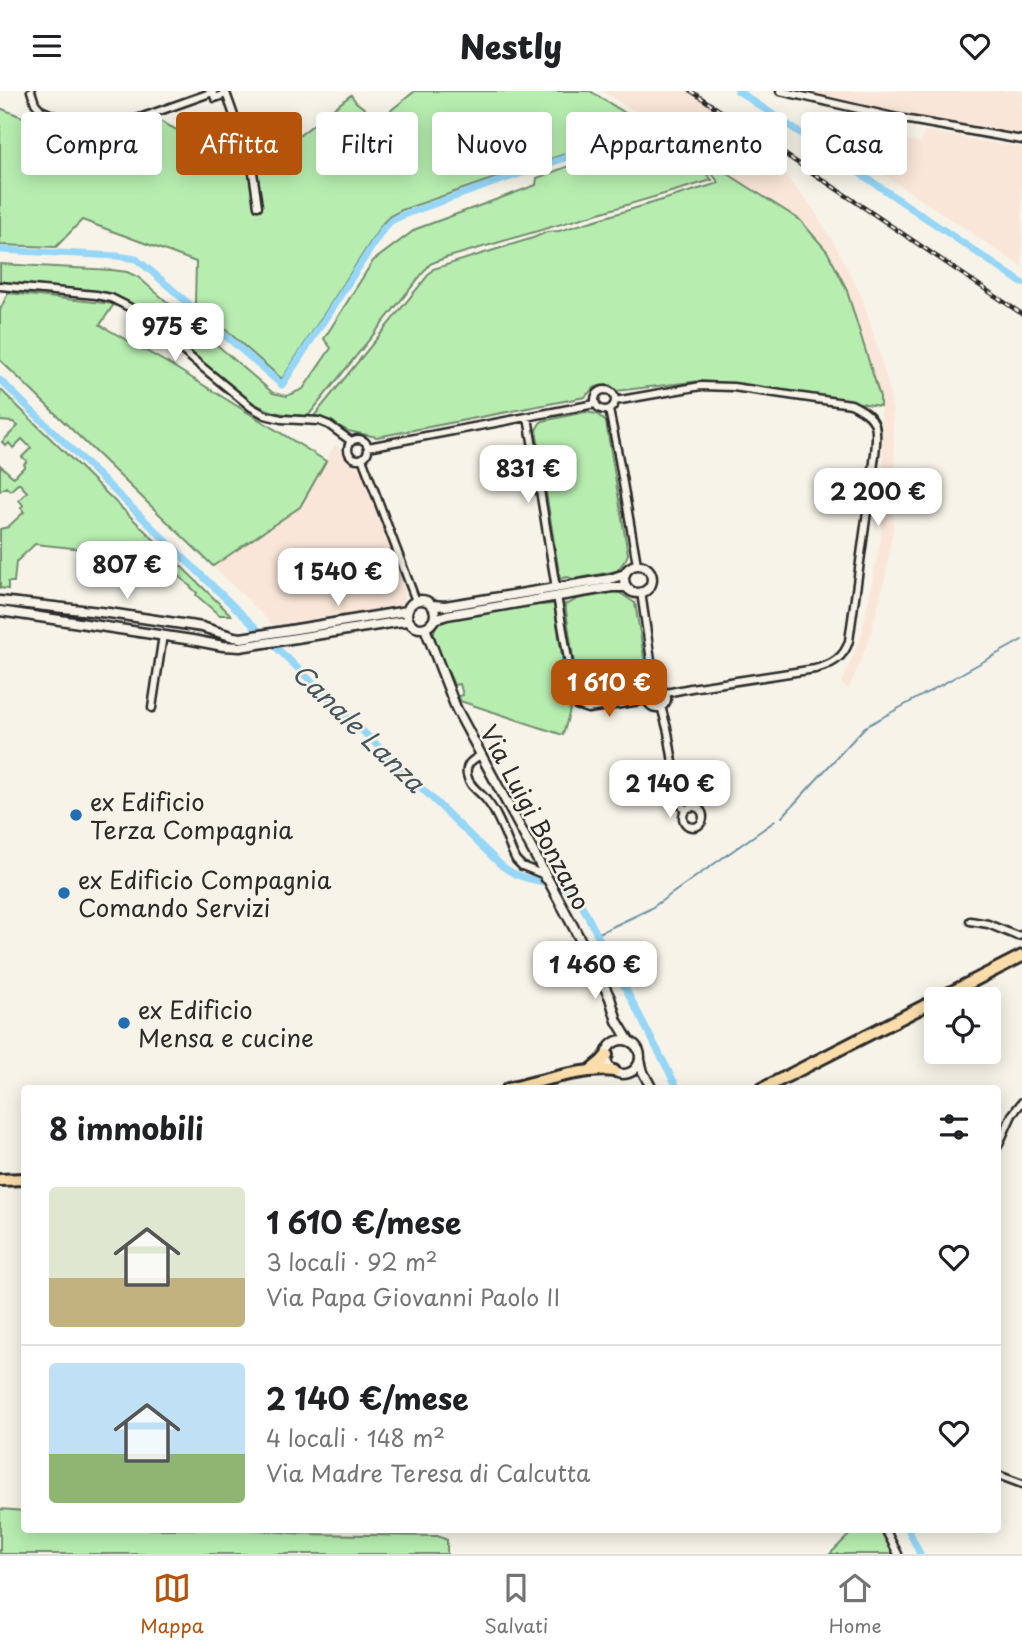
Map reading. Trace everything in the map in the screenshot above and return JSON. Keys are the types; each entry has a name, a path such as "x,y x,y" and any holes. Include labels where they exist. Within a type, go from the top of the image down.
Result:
{"highway":[{"path":"770,1085 1022,955"},
{"path":"586,1072 595,1068 607,1055"},
{"path":"526,1085 586,1072 614,1071"},
{"path":"0,1180 21,1179"}],"street":[{"path":"31,91 41,110 92,132 103,131 214,92 215,98 226,92 252,166 258,206"},
{"path":"780,91 898,118 1022,141"},
{"path":"0,286 111,298 128,307 251,407 265,415 281,419 319,421 351,441"},
{"path":"615,401 701,386 733,387 851,404 867,414 875,426 876,435 847,647 833,664 666,693 655,688 650,691 647,699"},
{"path":"605,390 614,395 615,401 613,407 608,410 599,409 595,404 596,394 605,390"},
{"path":"368,447 595,404"},
{"path":"608,410 637,564"},
{"path":"528,417 576,705 588,709 647,699"},
{"path":"363,440 368,447 367,454 362,458 349,454 351,441 363,440"},
{"path":"362,458 416,601"},
{"path":"625,573 556,592 447,615 435,619 425,628 416,627 409,621 407,611 412,603 425,600 432,605 445,607 556,592 612,587 626,587 633,592 641,592 650,587 652,577 647,568 637,564 629,567 625,573 626,587"},
{"path":"641,592 655,688"},
{"path":"0,601 109,613 207,628 234,637 407,611"},
{"path":"432,605 435,619"},
{"path":"0,611 231,647 409,621"},
{"path":"108,627 109,613"},
{"path":"192,639 194,626"},
{"name":"Via Luigi Bonzano","path":"425,628 456,708 597,971 617,1021 629,1041"},
{"path":"152,708 163,635"},
{"path":"647,699 652,706 661,706 666,702 666,693"},
{"path":"661,706 680,802 685,811"},
{"path":"481,755 467,767 466,774 470,783 492,808 516,860 522,866 542,874 558,902 556,910"},
{"path":"970,921 988,924 1017,936 1022,935"},
{"name":"Via Luigi Bonzano","path":"616,1042 617,1021"},
{"path":"629,1041 638,1049 642,1072 650,1085 637,1076 614,1071 608,1064 608,1049 616,1042 629,1041"},
{"path":"626,1073 635,1069 640,1060"},
{"path":"1001,1139 1012,1115 1022,1102"},
{"path":"1001,1476 1022,1484"},
{"path":"887,1533 898,1554"}],"shaded area":[{"path":"602,91 694,91 727,112 636,112"},
{"path":"802,91 1022,91 1022,135 924,118 907,114 907,112"},
{"path":"925,131 1022,148 1022,267 884,175 907,175 907,140 921,143"},
{"path":"730,175 784,175 812,207 838,250 863,300 887,380 892,408 895,469 893,529 886,573 871,634 849,689 841,684 861,638 881,537 884,493 880,397 846,288 827,251 800,220"},
{"path":"335,444 347,461 361,471 405,588 405,598 403,603 394,607 273,625 213,566 300,507"}],"green space":[{"path":"415,91 590,91 624,112 566,112 566,154 552,158 552,112 432,112 432,175 504,175 390,216 282,379 195,303 196,262 82,220 56,247 0,245 0,108 21,116 21,175 162,175 162,122 176,129 176,175 249,175 255,206 261,205 258,175 302,175 302,134 316,123 316,175 418,175 418,112 389,112"},
{"path":"351,95 369,112 329,112"},
{"path":"566,167 566,175 708,175 712,180 430,264 308,416 267,410 253,403 113,294 0,283 0,264 127,272 138,277 273,393 287,396 303,389 331,348 324,339 373,261 416,229 536,185 537,178 552,175 552,172"},
{"path":"713,175 730,175 800,220 827,251 846,288 880,397 880,406 700,381 616,391 610,385 601,385 585,397 377,437 348,431 314,416 433,269 547,232 559,231 719,183"},
{"path":"8,293 114,304 100,325 171,365 326,461 300,507 213,566 0,360 0,310"},
{"path":"0,389 231,615 219,615 144,542 126,557 111,552 35,544 16,562 14,582 8,582 8,589 0,588 0,529 8,527 24,512 19,500 27,492 19,483 10,491 6,487 0,491 0,465 14,477 25,466 27,461 22,457 31,448 22,439 13,448 9,443 6,446 2,442 18,426 13,422 0,421"},
{"path":"585,412 597,414 606,422 628,554 617,571 560,579 536,430 543,421"},
{"path":"616,592 635,603 648,681 638,695 584,702 579,697 565,604 577,599"},
{"path":"542,603 554,604 570,710 563,735 460,701 459,696 463,695 460,684 454,685 434,635 438,624 448,618"},
{"path":"0,1509 21,1511 21,1533 292,1533 438,1536 447,1540 447,1554 0,1554"},
{"path":"851,1533 884,1533 895,1554 830,1554"}],"waterway":[{"path":"738,91 1022,283"},
{"path":"0,250 136,259 282,385 391,221 566,157"},
{"name":"Canale Lanza","path":"0,380 502,866 520,876 558,885 577,896 676,1085"},
{"path":"782,817 865,727 1022,640"},
{"path":"597,934 650,909 775,821"},
{"name":"Canale Lanza","path":"910,1533 920,1554"}],"tunnel":[{"path":"258,206 259,216"}],"railway":[{"path":"691,91 1022,314"}],"place":[{"name":"ex Edificio Terza Compagnia","path":"76,815"},
{"name":"ex Edificio Compagnia Comando Servizi","path":"64,893"},
{"name":"ex Edificio Mensa e cucine","path":"124,1023"}]}
